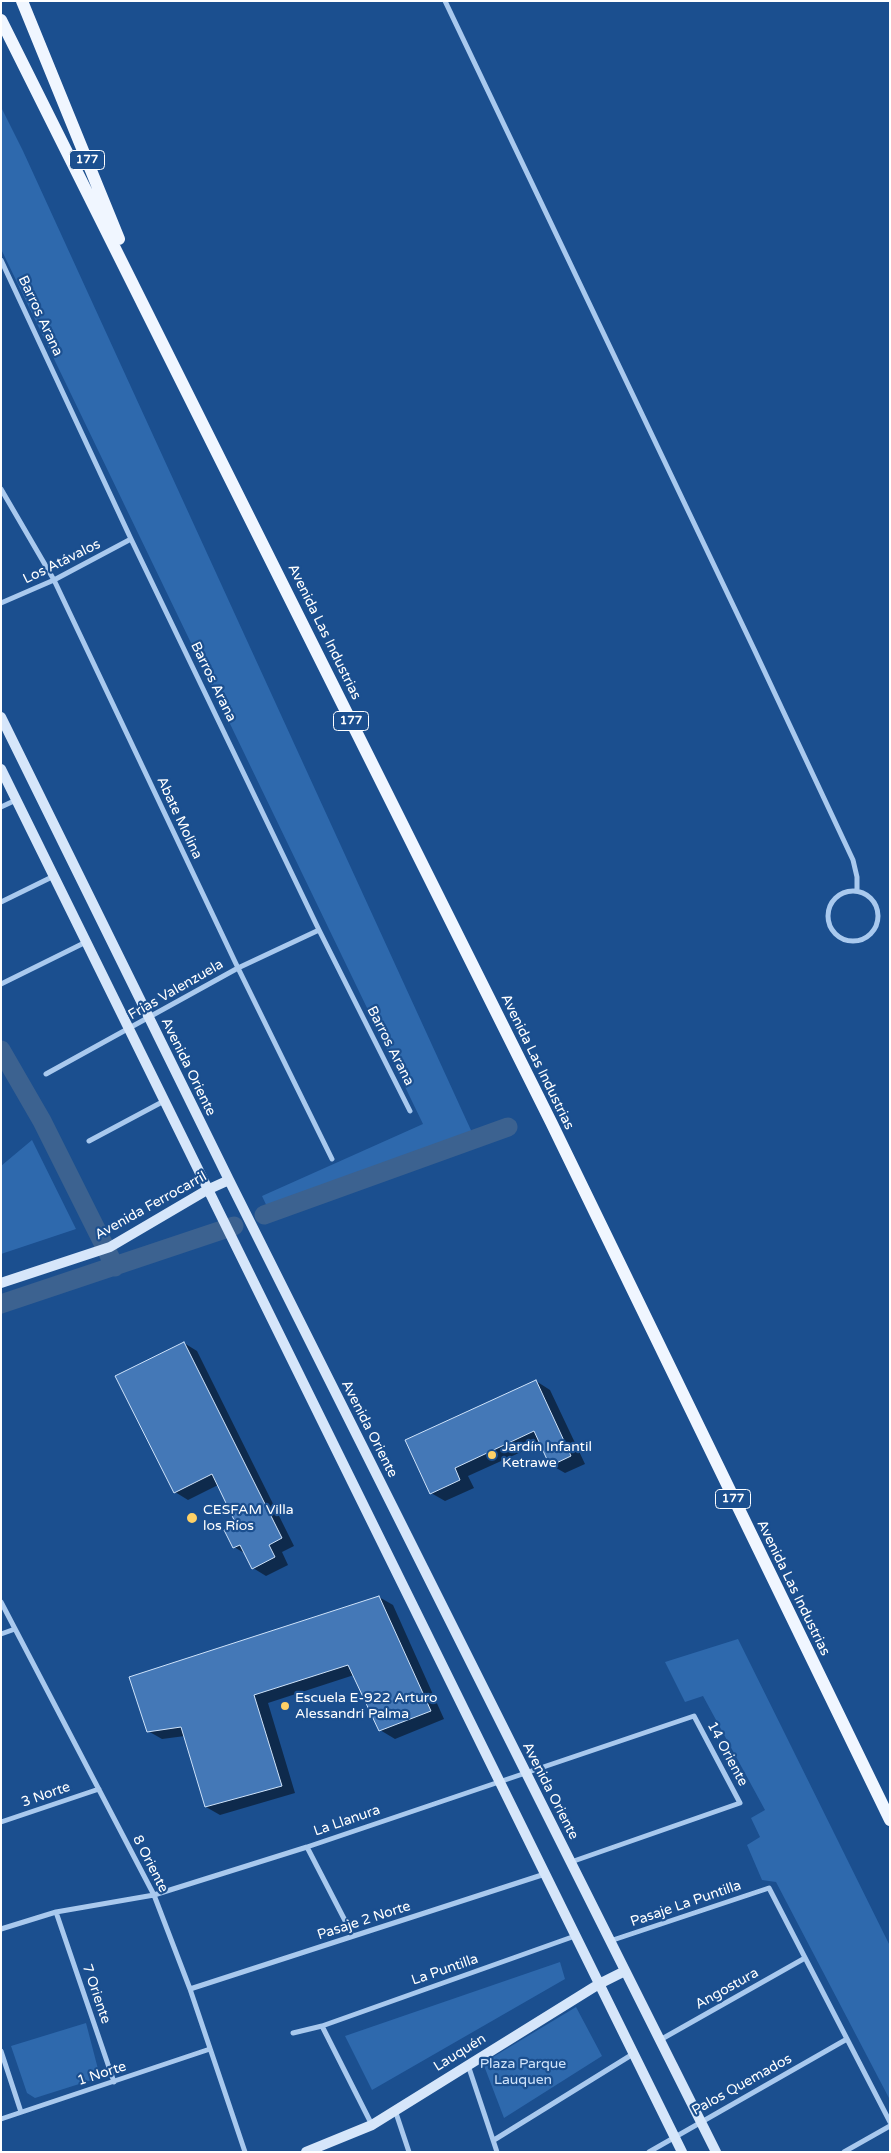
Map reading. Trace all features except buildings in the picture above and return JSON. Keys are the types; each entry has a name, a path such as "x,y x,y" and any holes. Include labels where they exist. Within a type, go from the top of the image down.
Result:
{"main road":[{"name":"Avenida Las Industrias","path":"22,1 152,320"},
{"name":"Avenida Las Industrias","path":"1,20 551,1122 890,1820"}],"street":[{"path":"445,1 853,860 857,877 857,891"},
{"name":"Barros Arana","path":"1,260 131,539 319,930 410,1111"},
{"name":"Abate Molina","path":"1,489 54,580 238,968 332,1159"},
{"name":"Los Atávalos","path":"1,603 54,580 131,539"},
{"name":"Avenida Oriente","path":"1,716 229,1180 716,2152"},
{"path":"1,769 682,2152"},
{"path":"1,807 16,800"},
{"path":"1,902 54,876"},
{"path":"850,891 857,891 869,896 877,908 878,914 875,927 871,933 866,937 853,941 840,937 835,932 831,927 828,914 833,901 838,896 850,891"},
{"name":"Frías Valenzuela","path":"46,1074 129,1030 148,1017 238,968 319,930"},
{"path":"1,984 86,942"},
{"path":"89,1141 164,1101"},
{"name":"Avenida Ferrocarril","path":"1,1282 110,1247 207,1190 229,1180"},
{"name":"8 Oriente","path":"1,1602 154,1895 190,1989 245,2152"},
{"path":"1,1634 15,1629"},
{"name":"La Llanura","path":"1,1929 56,1912 154,1895 308,1846 694,1716"},
{"name":"14 Oriente","path":"570,1862 740,1803 694,1716"},
{"name":"3 Norte","path":"1,1822 98,1788"},
{"path":"308,1846 353,1936"},
{"name":"Pasaje 2 Norte","path":"190,1989 545,1874"},
{"name":"Pasaje La Puntilla","path":"610,1941 769,1888 805,1958"},
{"name":"7 Oriente","path":"56,1912 114,2082"},
{"name":"La Puntilla","path":"293,2033 322,2026 576,1936"},
{"path":"805,1958 890,2124 844,2152"},
{"name":"Angostura","path":"660,2040 805,1958"},
{"name":"Lauquén","path":"312,2151 372,2124 599,1984 625,1971"},
{"path":"322,2026 372,2124"},
{"name":"Palos Quemados","path":"650,2152 700,2121 847,2039"},
{"name":"1 Norte","path":"1,2119 210,2049"},
{"path":"1,2051 21,2112"},
{"path":"494,2140 634,2054"},
{"path":"468,2065 497,2152"},
{"path":"395,2110 409,2152"}],"green space":[{"path":"1,107 23,151 475,1139 270,1213 262,1196 423,1124 1,249"},
{"path":"32,1140 76,1229 1,1254 1,1166"},
{"path":"738,1639 890,1946 890,2100 776,1882 762,1880 747,1845 760,1837 751,1818 765,1810 703,1696 685,1702 665,1662"},
{"path":"560,1962 565,1979 372,2090 345,2036"},
{"name":"Plaza Parque Lauquen","path":"576,2007 602,2056 504,2118 483,2063"},
{"path":"86,2023 98,2069 95,2079 35,2098 27,2093 11,2046"}],"waterway":[{"path":"1,1050 42,1121 115,1267"},
{"path":"264,1215 508,1127"},
{"path":"1,1304 234,1226"}],"place":[{"name":"Jardín Infantil Ketrawe","path":"492,1455"},
{"name":"CESFAM Villa los Ríos","path":"192,1518"},
{"name":"Escuela E-922 Arturo Alessandri Palma","path":"285,1706"}]}
